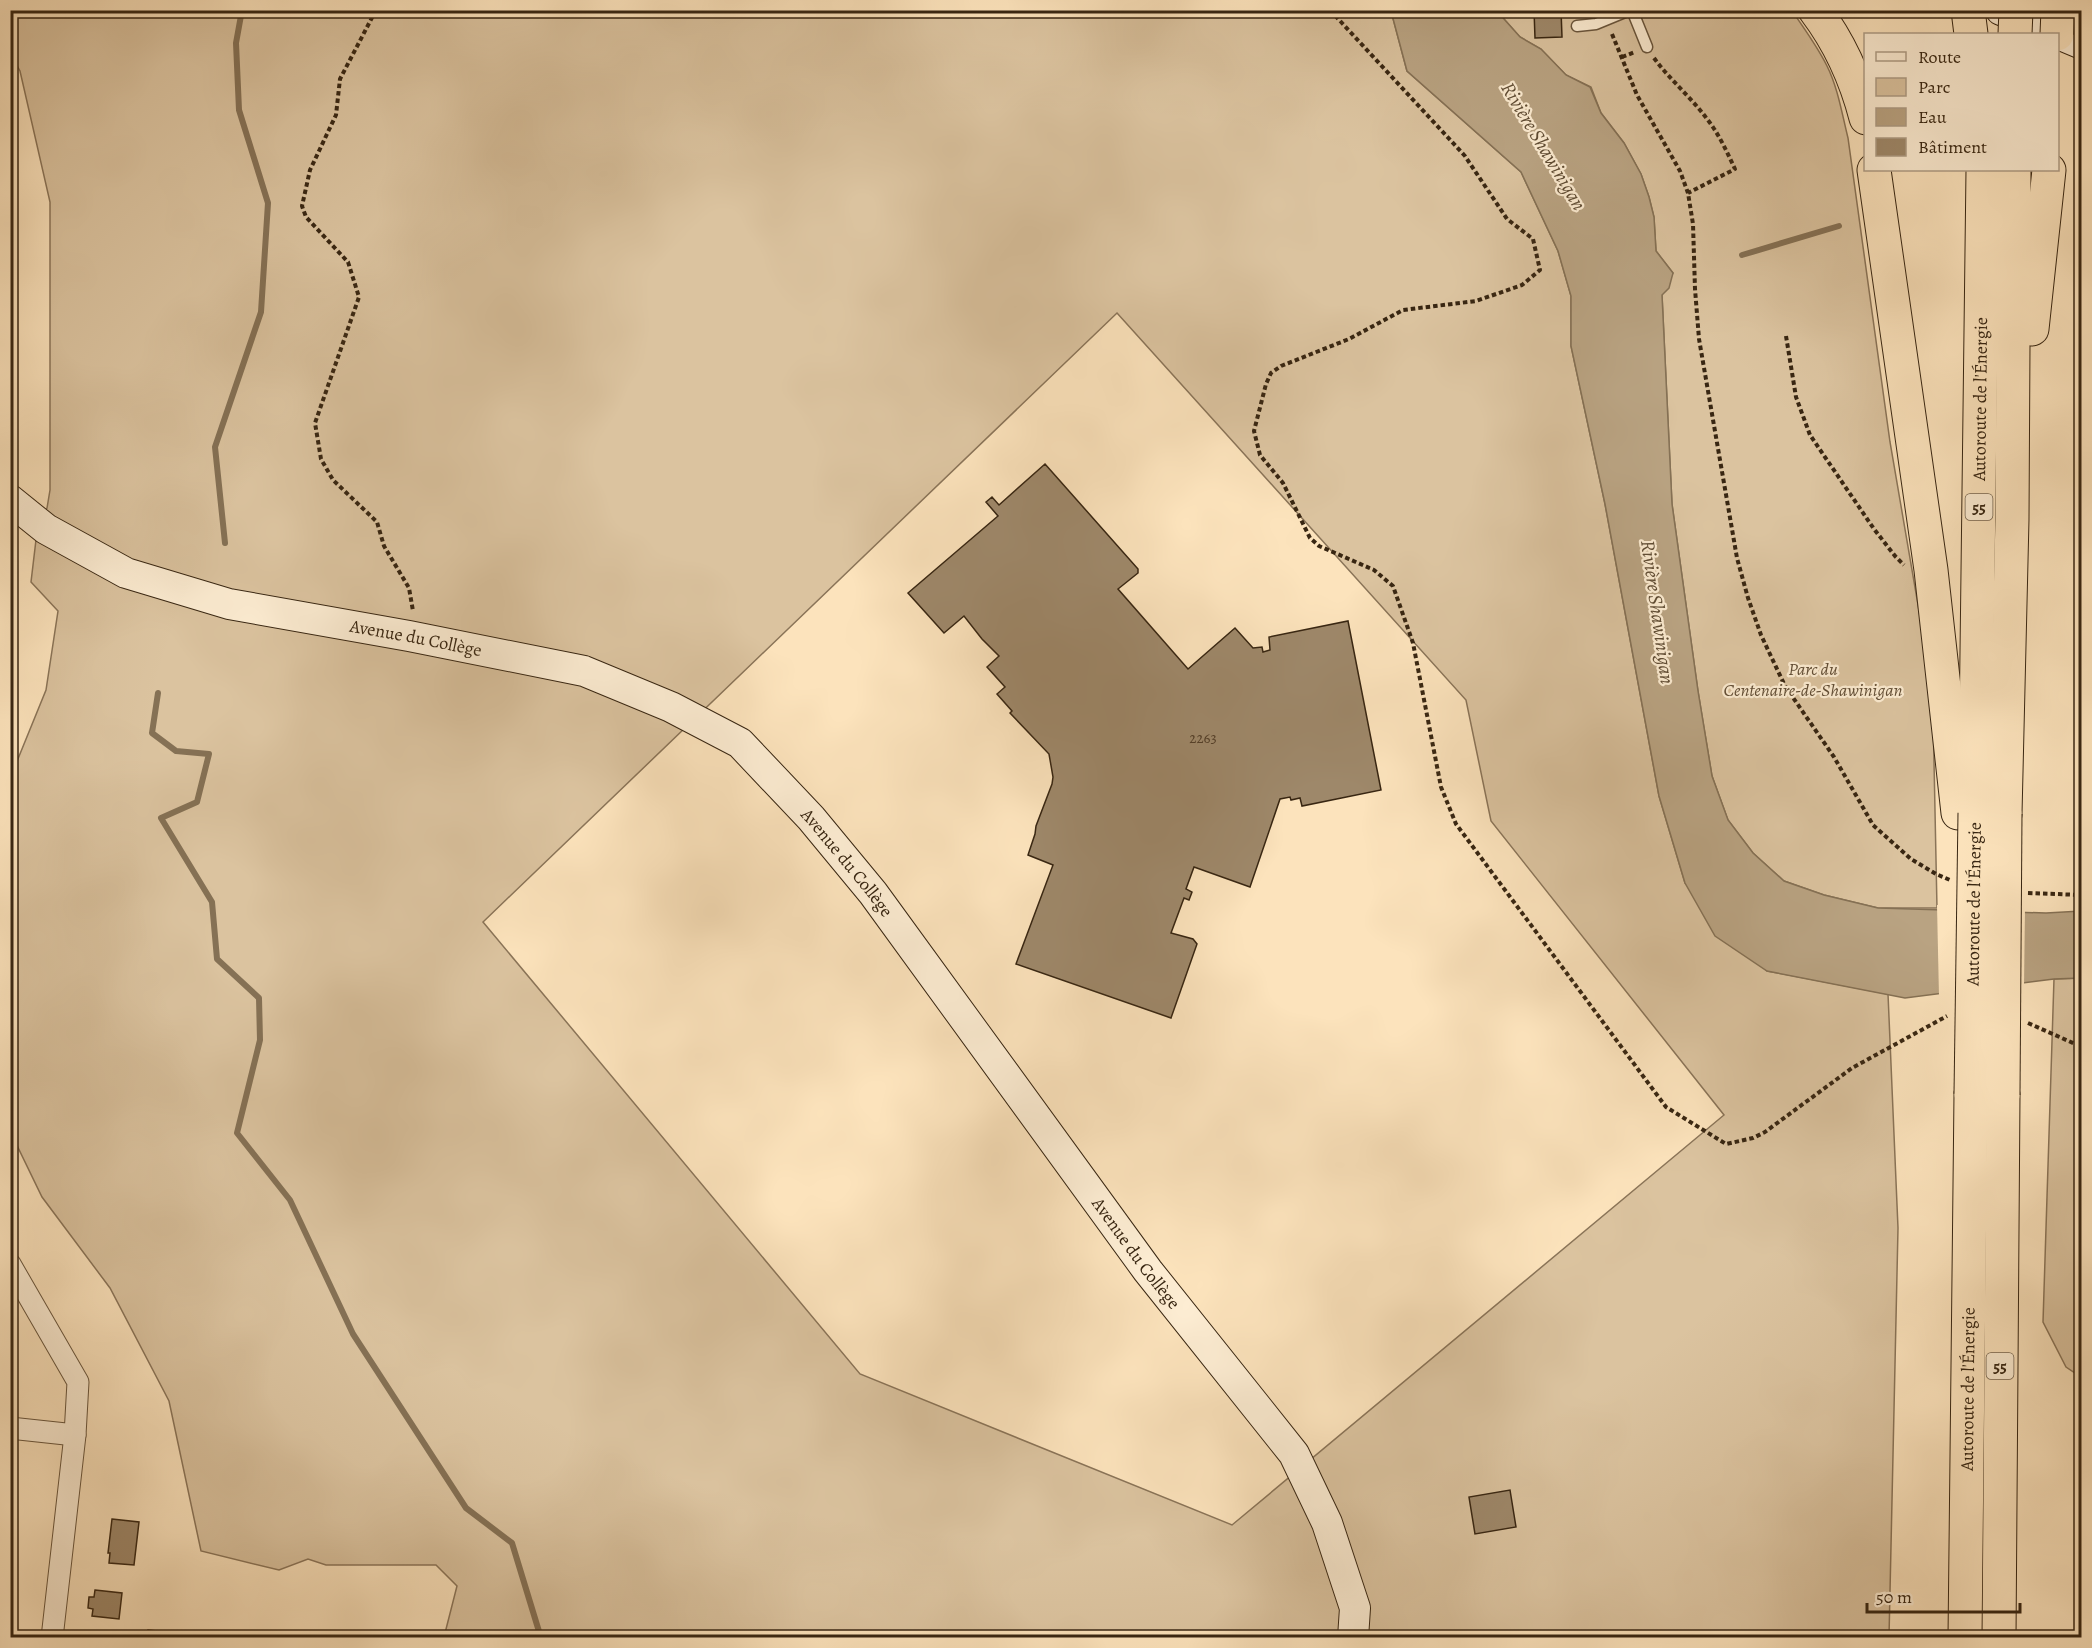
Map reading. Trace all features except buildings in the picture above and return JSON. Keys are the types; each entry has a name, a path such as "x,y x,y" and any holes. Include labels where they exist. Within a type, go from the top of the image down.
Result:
{"highway":[{"path":"1815,10 1845,59 1864,112"},
{"path":"1968,10 1971,33"},
{"path":"1985,10 1985,33"},
{"path":"2015,33 2016,10"},
{"path":"2057,33 2058,10"},
{"path":"1875,171 1931,570 1979,813"},
{"name":"Autoroute de l'Énergie","path":"1983,171 1979,813 1999,1638"},
{"name":"Autoroute de l'Énergie","path":"1965,1638 1987,1095 1972,933 1979,813 2012,519 2014,171"},
{"path":"2012,519 2049,171"}],"street":[{"path":"2001,10 2056,33"},
{"path":"2059,34 2082,44"},
{"name":"Avenue du Collège","path":"10,500 46,529 126,573 229,604 409,636 584,672 671,706 740,743 811,818 873,893 1148,1270 1294,1454 1327,1523 1355,1608 1353,1638"},
{"path":"10,1264 78,1382 75,1435 52,1638"},
{"path":"10,1428 75,1435"}],"lane":[{"path":"1577,26 1596,24 1631,10 1647,47"}],"path":[{"path":"376,10 340,79 336,115 310,170 302,206 306,217 348,261 358,297 315,423 321,459 333,480 377,522 384,546 409,588 413,611 409,636"},
{"path":"1330,10 1465,156 1507,219 1533,239 1540,270 1522,285 1476,301 1403,310 1349,339 1281,366 1271,373 1266,384 1254,431 1260,454 1283,483 1310,538 1318,546 1374,570 1393,586 1413,643 1441,788 1456,824 1666,1107 1726,1144 1765,1132 1852,1068 1942,1018 1952,1015"},
{"path":"1622,57 1637,95 1680,171 1688,193 1694,233 1699,339 1735,548 1755,620 1785,686 1834,757 1873,825 1911,859 1953,881"},
{"path":"1655,59 1707,118 1723,143 1735,169 1688,193"},
{"path":"1786,336 1796,397 1804,421 1819,450 1895,556 1908,567 1931,570"},
{"path":"2022,892 2082,895"},
{"path":"2023,1021 2082,1047"}],"green space":[{"path":"11,11 1391,11 1407,71 1521,172 1558,251 1571,296 1571,346 1605,504 1659,796 1685,883 1767,971 1888,994 1898,1228 1889,1637 444,1637 457,1586 436,1565 326,1565 308,1559 279,1570 201,1551 169,1401 110,1288 42,1197 11,1133 11,776 46,690 58,611 31,582 38,523 47,508 50,490 50,202 20,71 11,55","holes":["1117,313 1466,700 1491,821 1724,1115 1232,1525 860,1374 483,922"]},
{"name":"Parc du Centenaire-de-Shawinigan","path":"1498,11 1792,11 1815,44 1831,74 1848,138 1890,442 1928,663 1933,713 1937,908 1878,908 1824,895 1784,881 1753,853 1728,820 1712,776 1672,504 1662,295 1673,273 1656,251 1654,217 1641,174 1624,143 1601,113 1591,87 1566,75 1541,49 1520,37"},
{"path":"2081,978 2081,1377 2066,1367 2043,1322 2054,979"}],"water":[{"name":"Rivière Shawinigan","path":"1391,11 1498,11 1520,37 1541,49 1566,75 1590,87 1601,113 1624,143 1641,174 1654,217 1656,251 1673,273 1669,288 1662,295 1672,504 1712,776 1728,820 1753,853 1784,881 1824,895 1878,908 2046,913 2081,911 2081,978 2054,979 1905,998 1767,971 1715,936 1685,883 1659,796 1605,504 1571,346 1571,296 1558,251 1521,172 1407,71"}],"pier":[{"path":"1937,905 2025,909 2024,986 1939,997"}],"waterway":[{"path":"225,543 215,447 261,312 268,203 239,110 236,43 242,10"},
{"path":"1742,255 1839,226"},
{"path":"158,693 152,733 176,751 209,754 197,802 161,818 212,902 217,959 259,998 260,1040 237,1133 290,1200 353,1334 466,1508 512,1543 541,1638"}]}
